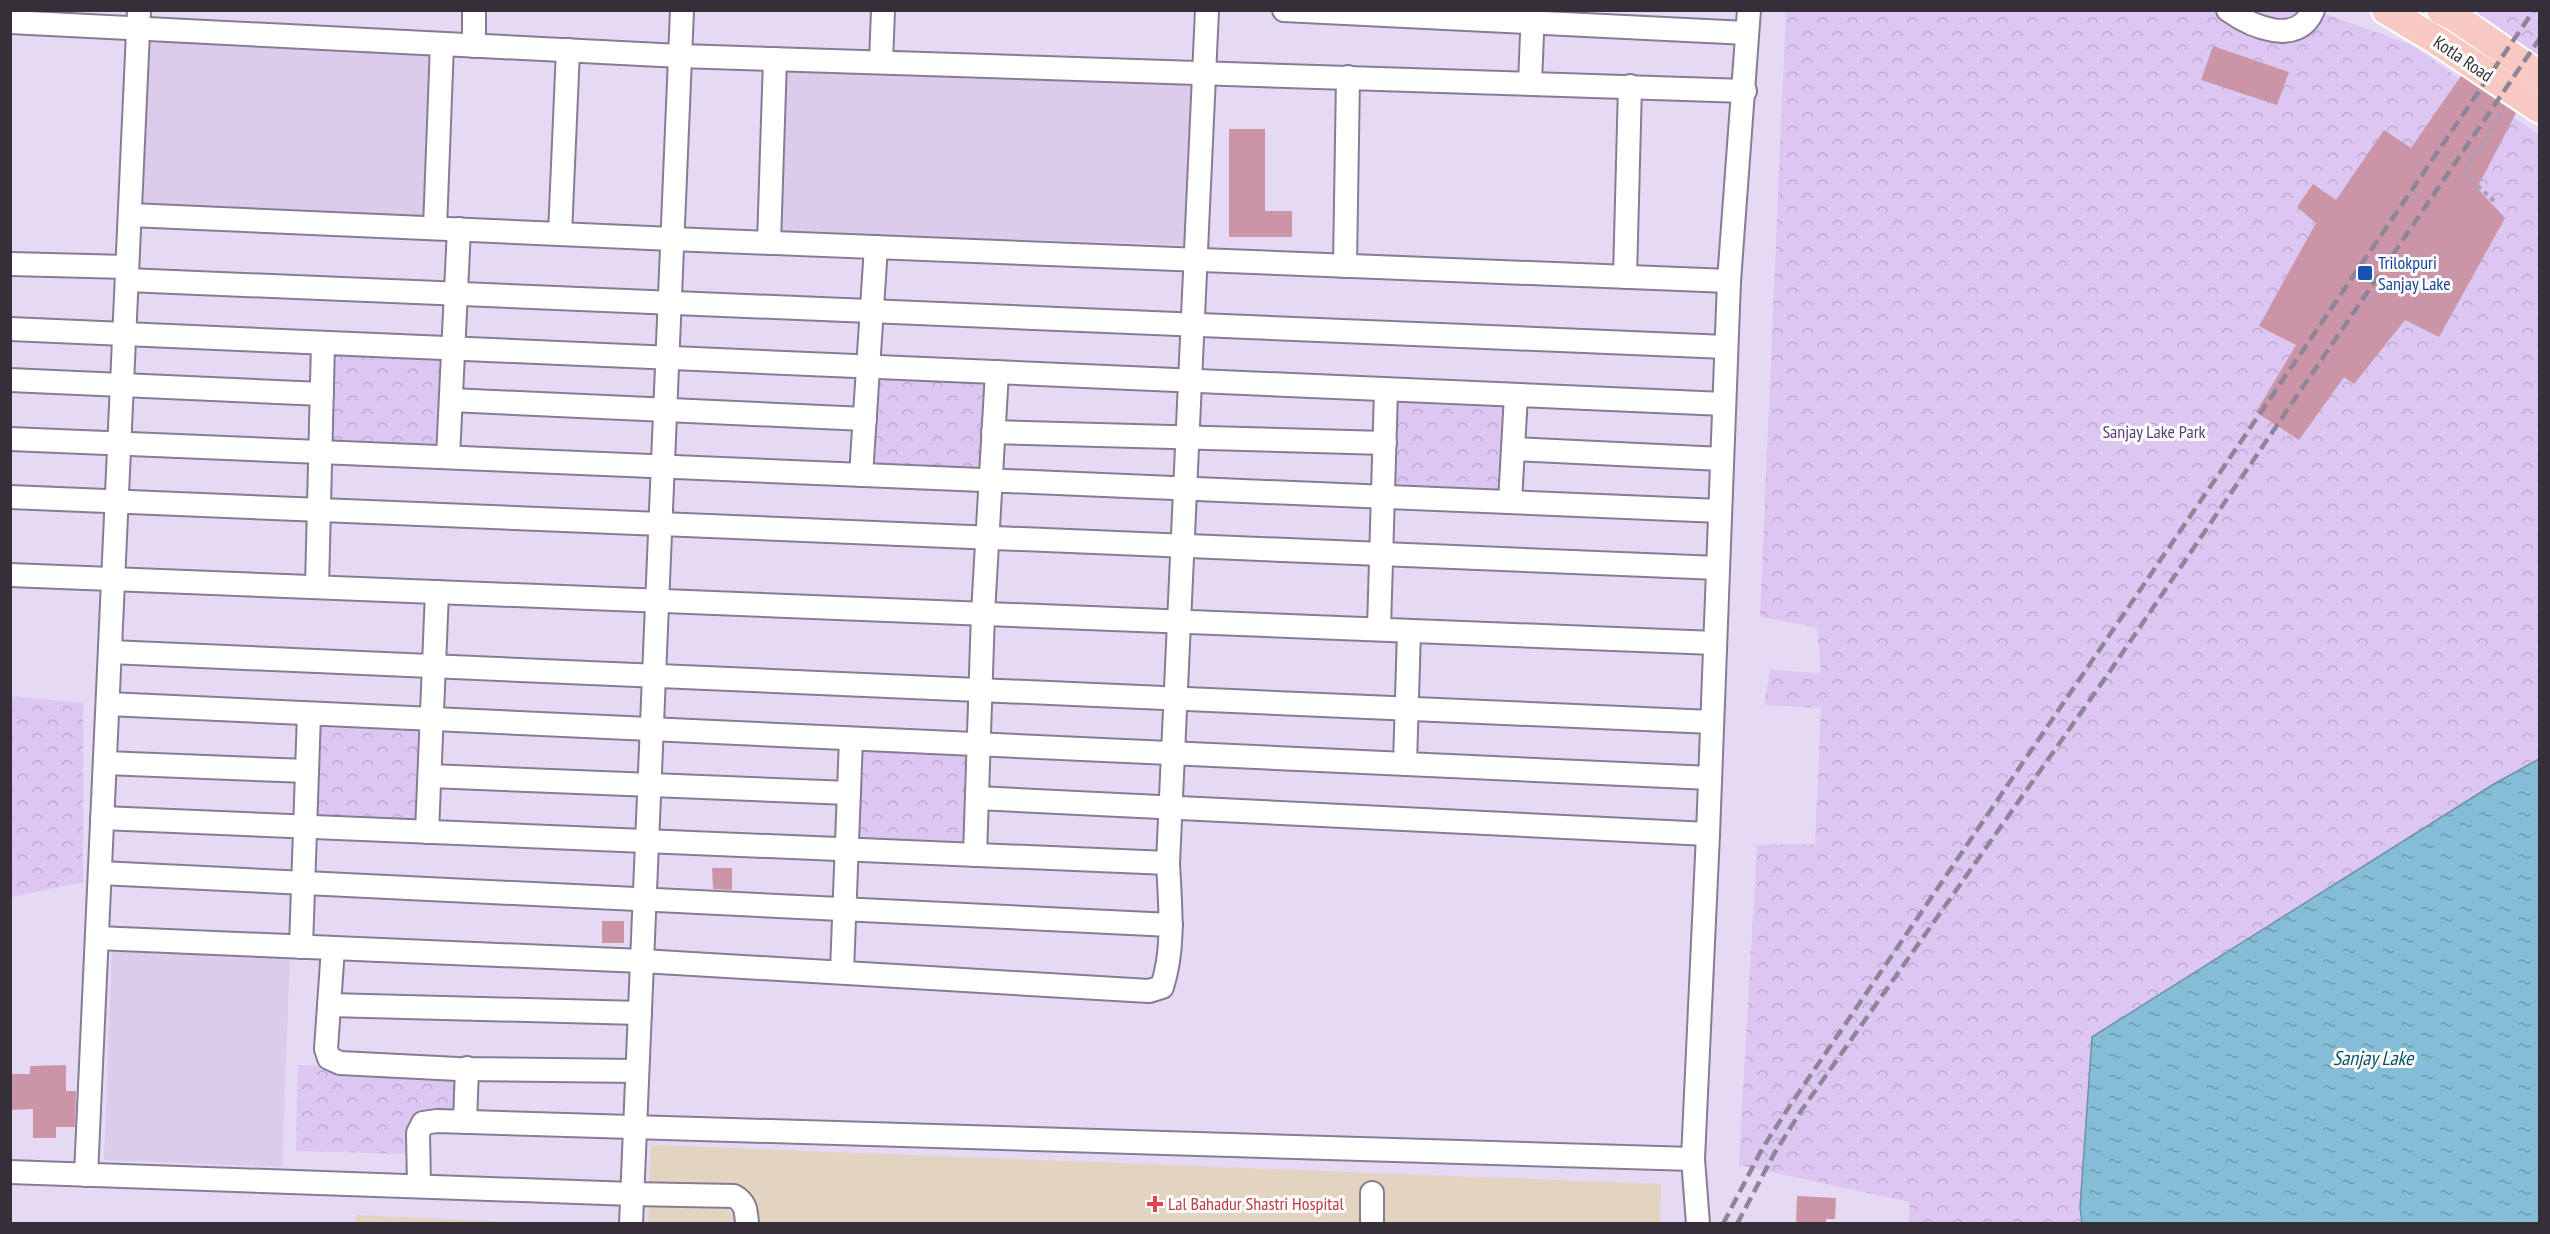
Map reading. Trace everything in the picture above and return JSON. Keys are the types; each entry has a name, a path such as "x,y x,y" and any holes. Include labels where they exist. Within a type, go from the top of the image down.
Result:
{"main road":[{"name":"Kotla Road","path":"2386,10 2436,40 2540,109"},
{"name":"Kotla Road","path":"2441,10 2455,17 2540,76"}],"street":[{"path":"474,10 474,46"},
{"path":"631,1224 682,10"},
{"path":"881,62 883,10"},
{"path":"97,939 642,961 842,971 1149,991 1162,987 1168,970 1172,925 1168,863 1170,806 1207,10"},
{"path":"1284,10 1748,22 1726,347 1693,1159 1698,1224"},
{"path":"2228,10 2271,32 2296,30 2310,19 2313,10"},
{"path":"1530,83 1533,16"},
{"path":"10,22 139,20 442,44 680,56 1745,91"},
{"path":"86,1175 139,20"},
{"path":"435,228 442,44"},
{"path":"561,234 568,50"},
{"path":"769,243 775,59"},
{"path":"1345,266 1348,77"},
{"path":"1625,277 1630,86"},
{"path":"130,215 1729,281"},
{"path":"448,457 459,229"},
{"path":"861,475 876,247"},
{"path":"10,264 456,293 1726,347"},
{"path":"10,329 1724,404"},
{"path":"317,587 323,343"},
{"path":"975,855 982,613 997,372"},
{"path":"10,380 322,394"},
{"path":"1379,629 1386,390"},
{"path":"1510,502 1516,395"},
{"path":"451,400 865,419"},
{"path":"993,432 1385,443"},
{"path":"10,439 1720,511"},
{"path":"1513,449 1722,459"},
{"path":"10,497 1718,568"},
{"path":"10,575 1715,643"},
{"path":"427,832 437,592"},
{"path":"1405,764 1409,631"},
{"path":"110,652 1712,722"},
{"path":"108,704 1710,778"},
{"path":"301,947 309,714"},
{"path":"842,971 851,739"},
{"path":"105,763 307,771"},
{"path":"430,776 849,793"},
{"path":"977,798 1708,834"},
{"path":"102,818 1168,863"},
{"path":"100,873 1172,925"},
{"path":"333,948 326,1049 329,1058 340,1063 637,1071"},
{"path":"329,1005 640,1013"},
{"path":"465,1122 467,1068"},
{"path":"419,1186 418,1133 423,1123 437,1121 1693,1159"},
{"path":"10,1172 734,1196 743,1201 747,1210 747,1224"},
{"path":"1372,1193 1372,1224"}],"path":[{"path":"2494,201 2463,172 2515,93"}],"shaded area":[{"path":"150,40 433,52 426,218 143,205"},
{"path":"785,68 1191,81 1186,245 781,232"},
{"path":"112,948 290,955 282,1167 104,1160"},
{"name":"Lal Bahadur Shastri Hospital","path":"651,1145 1661,1184 1660,1224 648,1224"},
{"path":"356,1215 532,1223 355,1224"}],"green space":[{"name":"Sanjay Lake Park","path":"1786,11 2317,11 2412,45 2539,135 2539,1223 1909,1223 1910,1202 1739,1165 1757,845 1815,844 1821,708 1764,705 1770,670 1821,673 1817,627 1760,617"},
{"path":"2465,11 2539,11 2539,64"},
{"path":"330,346 447,352 442,454 327,449"},
{"path":"873,374 988,380 984,476 868,471"},
{"path":"1394,392 1510,398 1506,500 1391,495"},
{"path":"10,696 83,703 83,882 11,897"},
{"path":"314,719 427,724 422,825 309,820"},
{"path":"857,744 974,749 969,851 854,847"},
{"path":"298,1065 458,1069 457,1116 415,1115 414,1154 296,1151"}],"water":[{"name":"Sanjay Lake","path":"2539,759 2539,1223 2082,1223 2080,1208 2092,1037 2494,784"}],"building":[{"path":"2213,46 2289,72 2277,105 2201,80"},
{"name":"Trilokpuri Sanjay Lake","path":"2461,76 2516,113 2477,188 2505,218 2439,337 2405,320 2354,384 2344,377 2299,440 2256,412 2296,345 2259,326 2316,223 2297,207 2313,184 2336,200 2384,130 2411,148"},
{"path":"1229,129 1265,129 1265,211 1292,211 1292,237 1229,237"},
{"path":"712,868 732,868 732,890 713,889"},
{"path":"602,921 624,921 624,943 602,943"},
{"path":"66,1065 66,1091 76,1091 75,1127 56,1127 56,1138 33,1138 33,1109 10,1110 10,1074 30,1074 30,1066"},
{"path":"1797,1196 1836,1198 1835,1219 1826,1219 1826,1224 1796,1224"}],"railway":[{"path":"1723,1224 1762,1149 1789,1107 2534,10"},
{"path":"1737,1224 1774,1154 1801,1111 2106,677 2540,38"}],"place":[{"name":"Trilokpuri Sanjay Lake","path":"2365,273"},
{"name":"Lal Bahadur Shastri Hospital","path":"1155,1204"}]}
